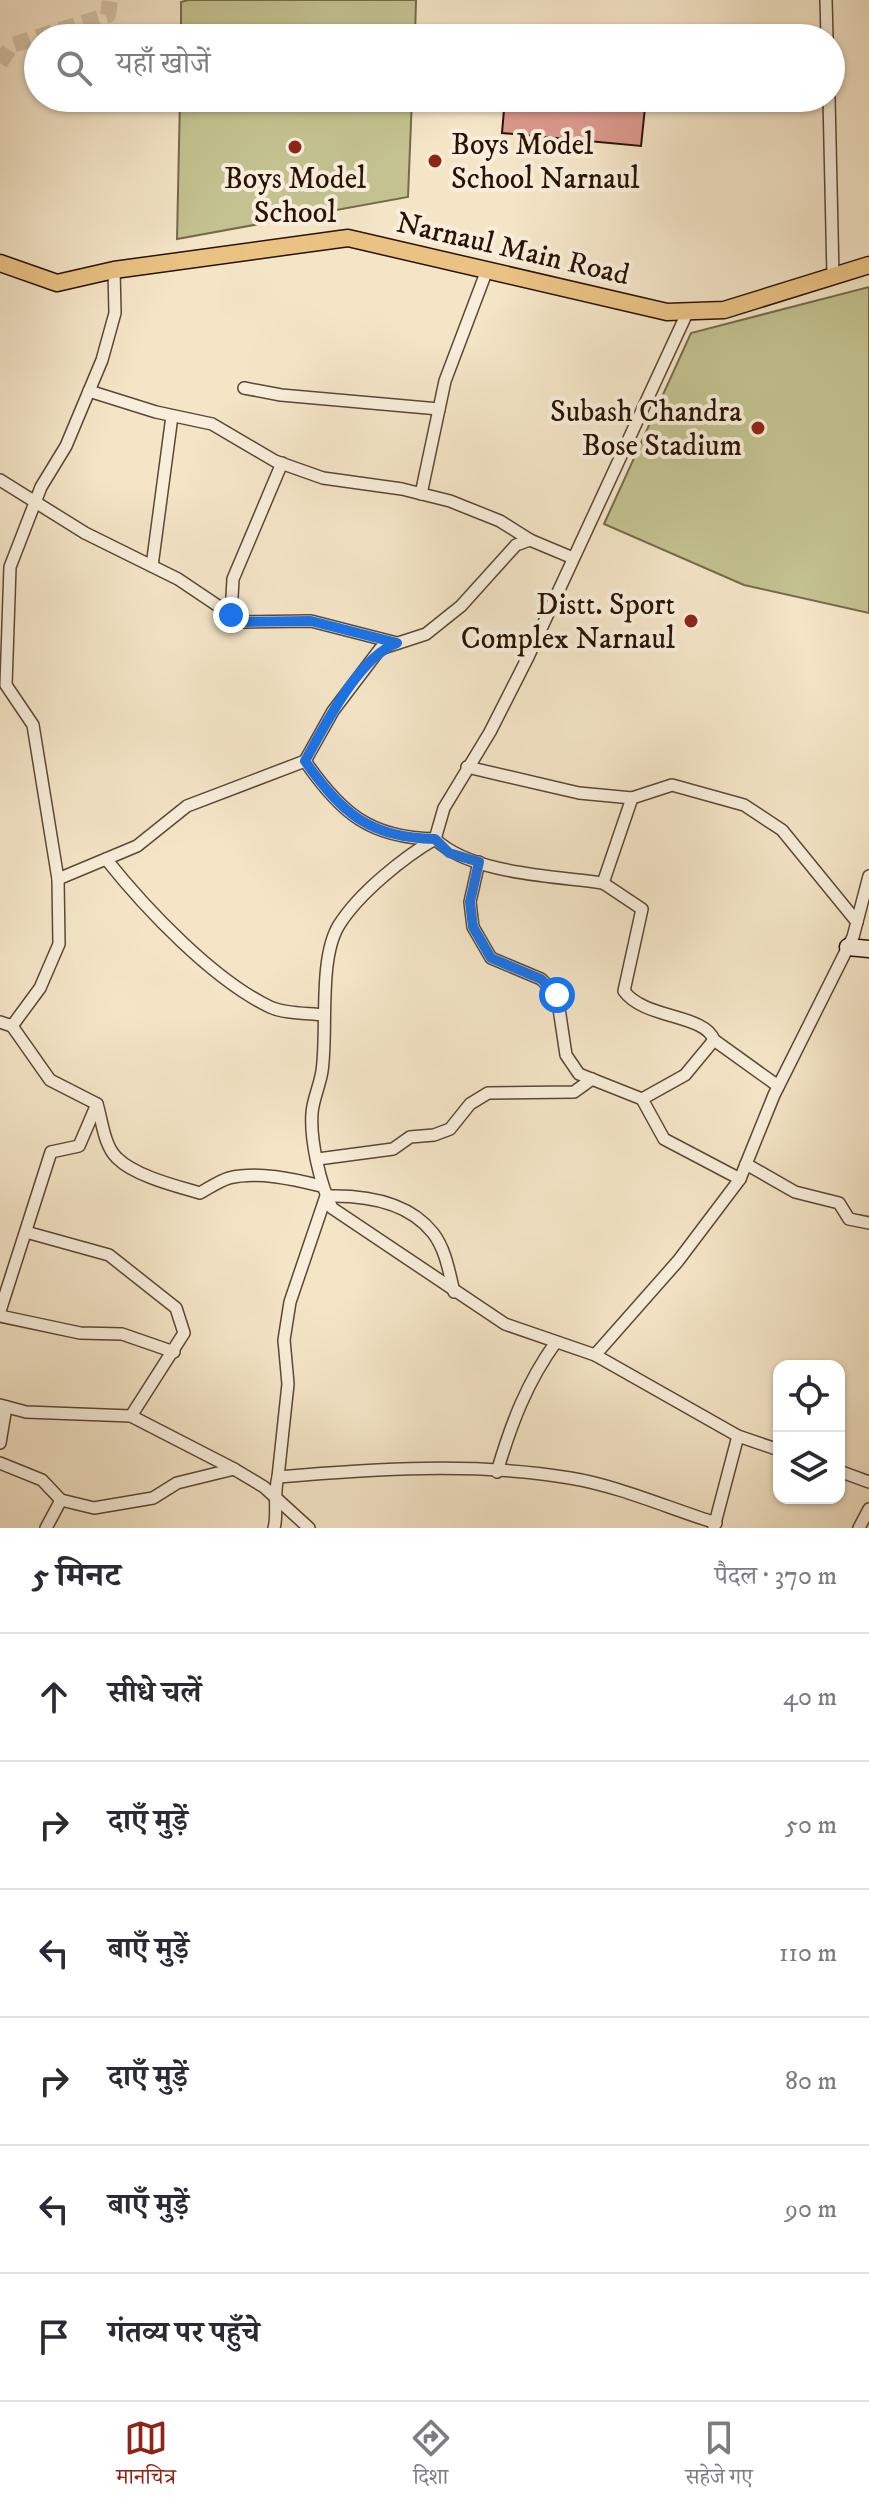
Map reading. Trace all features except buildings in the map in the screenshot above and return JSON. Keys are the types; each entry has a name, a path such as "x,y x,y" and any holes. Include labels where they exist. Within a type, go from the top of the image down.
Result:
{"main road":[{"name":"Narnaul Main Road","path":"0,263 57,283 114,270 348,238 667,312 724,310 869,265"}],"street":[{"path":"826,0 827,24"},
{"path":"829,112 833,276"},
{"path":"114,270 115,313 89,391 66,446 36,500 5,575 3,653 6,685 33,725 58,879 59,944 40,988 6,1024 50,1080 97,1104 107,1142 117,1158 163,1183 200,1193 228,1178 289,1178 323,1191 365,1195 397,1207 432,1231 445,1253 454,1292"},
{"path":"421,494 445,381 487,270"},
{"path":"688,311 509,694 444,808 435,839 406,856 340,924 334,939 324,1015 322,1071 312,1113 323,1191 332,1208 505,1324 595,1355 738,1436 773,1448"},
{"path":"244,388 281,395 439,409"},
{"path":"89,391 172,416 212,424 282,463 323,478 421,494 500,521 530,540 573,558"},
{"path":"152,566 172,416"},
{"path":"231,615 233,579 282,463"},
{"path":"0,480 85,533 178,579 242,622 311,621 397,643"},
{"path":"58,879 137,846 187,806 280,767 305,761 333,711 380,649 426,634 461,606 516,545 530,540"},
{"path":"305,761 351,815 376,830 409,839 435,839 449,853 479,862 603,883 642,909 624,991 631,1000 668,1017 703,1026 714,1040 778,1086"},
{"path":"467,767 579,793 632,798 672,785 744,805 782,830 857,922"},
{"path":"603,883 632,798"},
{"path":"106,859 146,908 247,993 273,1009 324,1015"},
{"path":"479,862 470,902 473,927 491,958 541,979 557,995 566,1055 579,1074 642,1099 664,1139 740,1179"},
{"path":"595,1355 678,1261 740,1179 778,1086 848,947 869,876"},
{"path":"848,947 869,949"},
{"path":"642,1099 685,1075 714,1040"},
{"path":"318,1159 393,1149 410,1137 434,1135 450,1129 470,1104 488,1093 514,1090 574,1092 592,1079"},
{"path":"97,1104 79,1146 51,1152 0,1314 80,1333 122,1334 174,1352"},
{"path":"746,1164 795,1192 839,1203 849,1219 869,1223"},
{"path":"274,1528 273,1497 288,1384 284,1340 290,1302 323,1191"},
{"path":"26,1232 109,1255 176,1308 184,1333 131,1416"},
{"path":"497,1472 519,1405 535,1370 556,1342"},
{"path":"0,1443 3,1406 26,1412 131,1416 234,1469 309,1528"},
{"path":"278,1477 431,1470 573,1478 715,1526 738,1436"},
{"path":"0,1463 42,1480 61,1500 94,1508 153,1498 177,1483 234,1469"},
{"path":"845,1473 869,1482"},
{"path":"46,1528 61,1500"},
{"path":"859,1528 869,1509"}],"shaded area":[{"path":"416,0 415,24 181,24 181,2"},
{"name":"Boys Model School","path":"180,112 411,112 408,197 177,239"},
{"name":"Subash Chandra Bose Stadium","path":"869,287 869,613 744,585 604,524 691,333"}],"tunnel":[{"path":"79,24 108,15 110,0"},
{"path":"0,63 12,45 24,41"}],"place":[{"name":"Boys Model School","path":"295,147"},
{"name":"Boys Model School Narnaul","path":"435,161"},
{"name":"Subash Chandra Bose Stadium","path":"758,428"},
{"name":"Distt. Sport Complex Narnaul","path":"691,621"}],"route":[{"path":"231,615 242,622 311,621 397,643 380,649 333,711 305,761 351,815 376,830 409,839 435,839 449,853 479,862 470,902 473,927 491,958 541,979 557,995"}]}
